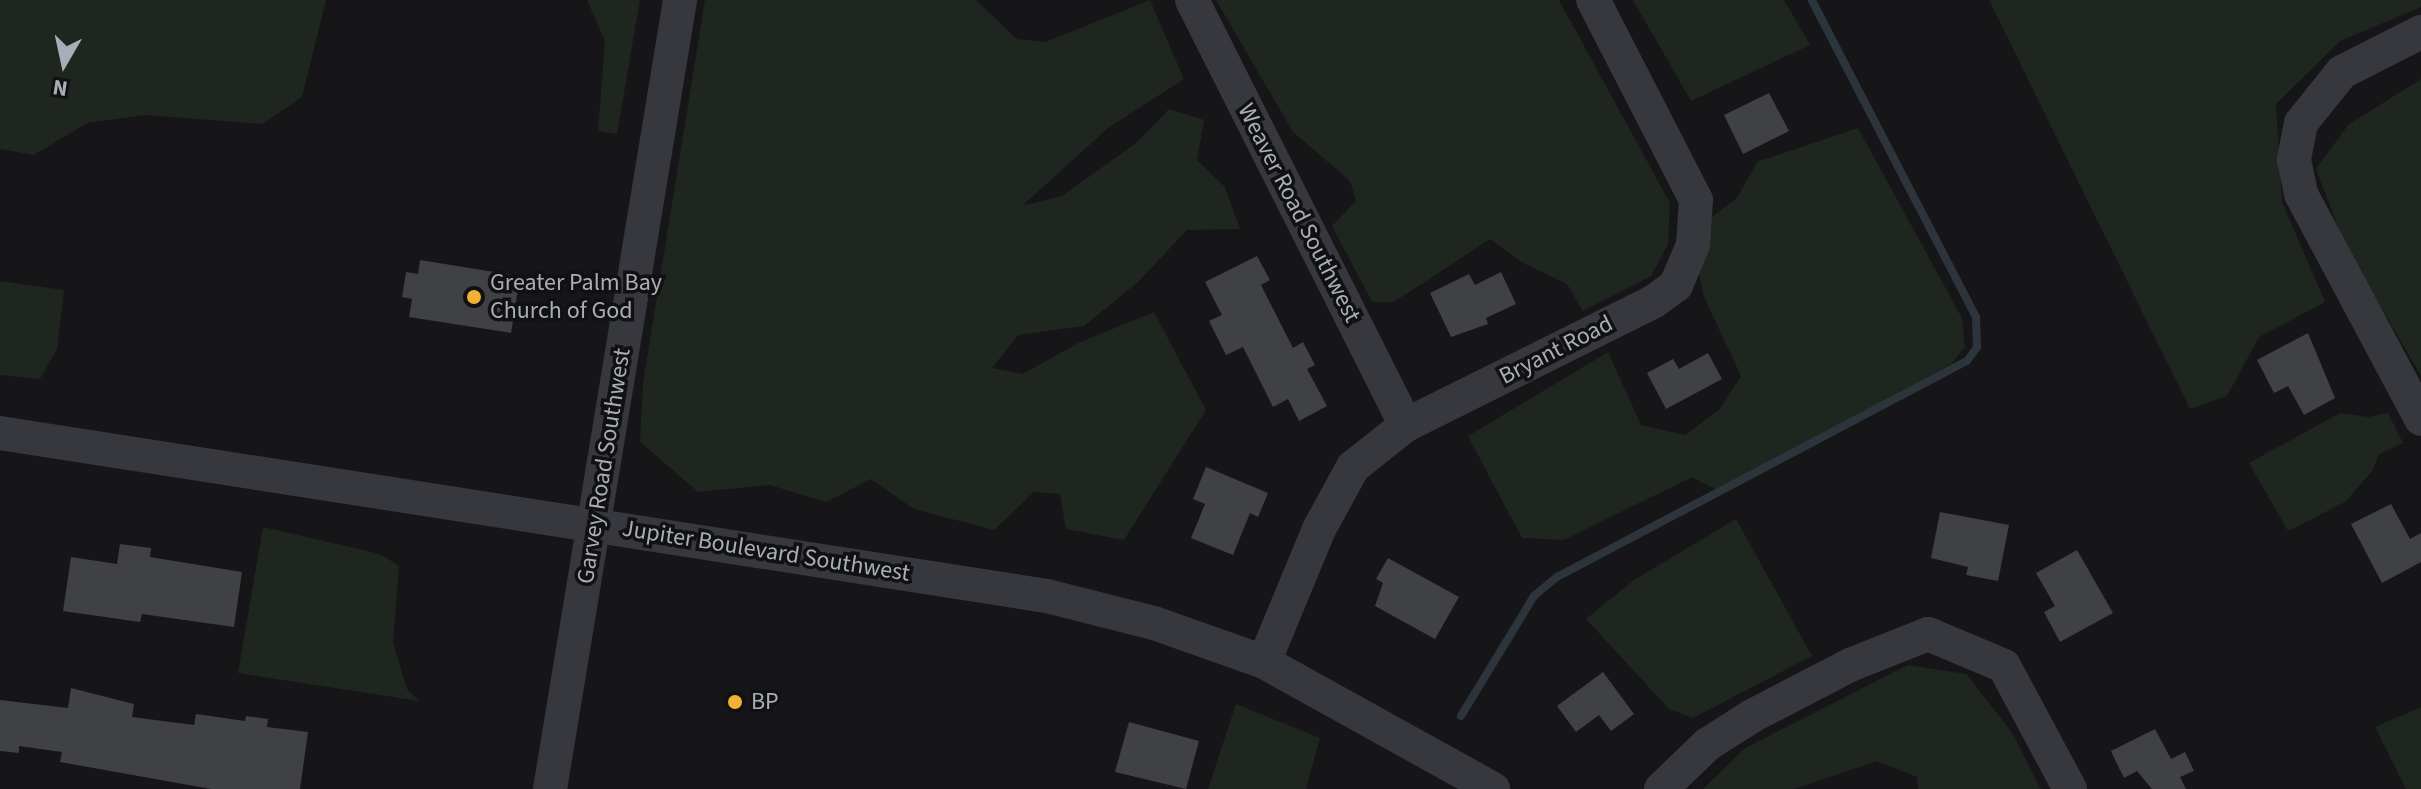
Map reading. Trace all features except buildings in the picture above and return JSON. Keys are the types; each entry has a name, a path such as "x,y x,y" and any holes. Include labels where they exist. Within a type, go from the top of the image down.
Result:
{"street":[{"name":"Garvey Road Southwest","path":"550,789 680,0"},
{"name":"Weaver Road Southwest","path":"1192,0 1406,425"},
{"name":"Bryant Road","path":"1264,662 1319,529 1353,467 1406,425 1653,302 1676,285 1693,245 1696,200 1593,0"},
{"path":"2421,32 2342,72 2301,123 2294,160 2301,194 2421,419"},
{"name":"Jupiter Boulevard Southwest","path":"0,433 1047,596 1154,623 1264,662 1493,789"},
{"path":"1661,789 1708,744 1752,716 1850,665 1928,634 2004,666 2070,789"}],"shaded area":[{"path":"0,0 326,0 302,97 262,124 145,115 87,123 34,155 0,149"},
{"path":"587,0 640,0 617,134 598,131 605,41"},
{"path":"705,0 976,0 1017,39 1045,42 1150,0 1184,79 1108,128 1022,206 1062,196 1135,144 1169,109 1204,120 1197,160 1225,187 1240,229 1187,230 1138,282 1084,326 1018,335 992,368 1023,374 1078,343 1154,312 1206,410 1124,540 1066,529 1060,494 1034,492 994,530 914,509 871,479 826,502 770,485 698,492 640,442 643,383"},
{"path":"1216,0 1559,0 1670,203 1668,244 1651,276 1583,311 1567,284 1523,263 1490,239 1394,302 1372,302 1332,226 1356,201 1350,181 1293,132"},
{"path":"1633,0 1784,0 1810,45 1691,101"},
{"path":"1989,0 2421,0 2421,7 2340,41 2276,104 2282,202 2325,302 2259,337 2227,396 2190,409"},
{"path":"2421,79 2421,376 2345,245 2316,169 2348,125"},
{"path":"1858,128 1962,318 1965,347 1951,364 1718,491 1692,477 1564,540 1522,538 1468,436 1608,352 1641,425 1685,435 1720,409 1741,376 1704,297 1699,273 1709,219 1737,198 1757,162"},
{"path":"0,281 64,290 57,349 40,379 0,375"},
{"path":"2340,413 2368,417 2388,413 2403,443 2379,454 2373,470 2345,502 2288,531 2249,463"},
{"path":"1736,519 1812,656 1693,718 1669,709 1586,619 1634,580"},
{"path":"263,527 380,554 399,566 393,643 407,689 419,701 238,673"},
{"path":"1908,665 1966,674 2011,731 2041,789 1918,789 1917,777 1877,761 1794,789 1703,789 1745,748"},
{"path":"1236,704 1320,738 1306,789 1208,789"},
{"path":"2421,707 2421,789 2406,789 2375,727"}],"waterway":[{"path":"1461,716 1534,596 1557,577 1967,361 1977,347 1976,317 1812,0"}],"place":[{"name":"Greater Palm Bay Church of God","path":"474,297"},
{"name":"BP","path":"735,702"}]}
